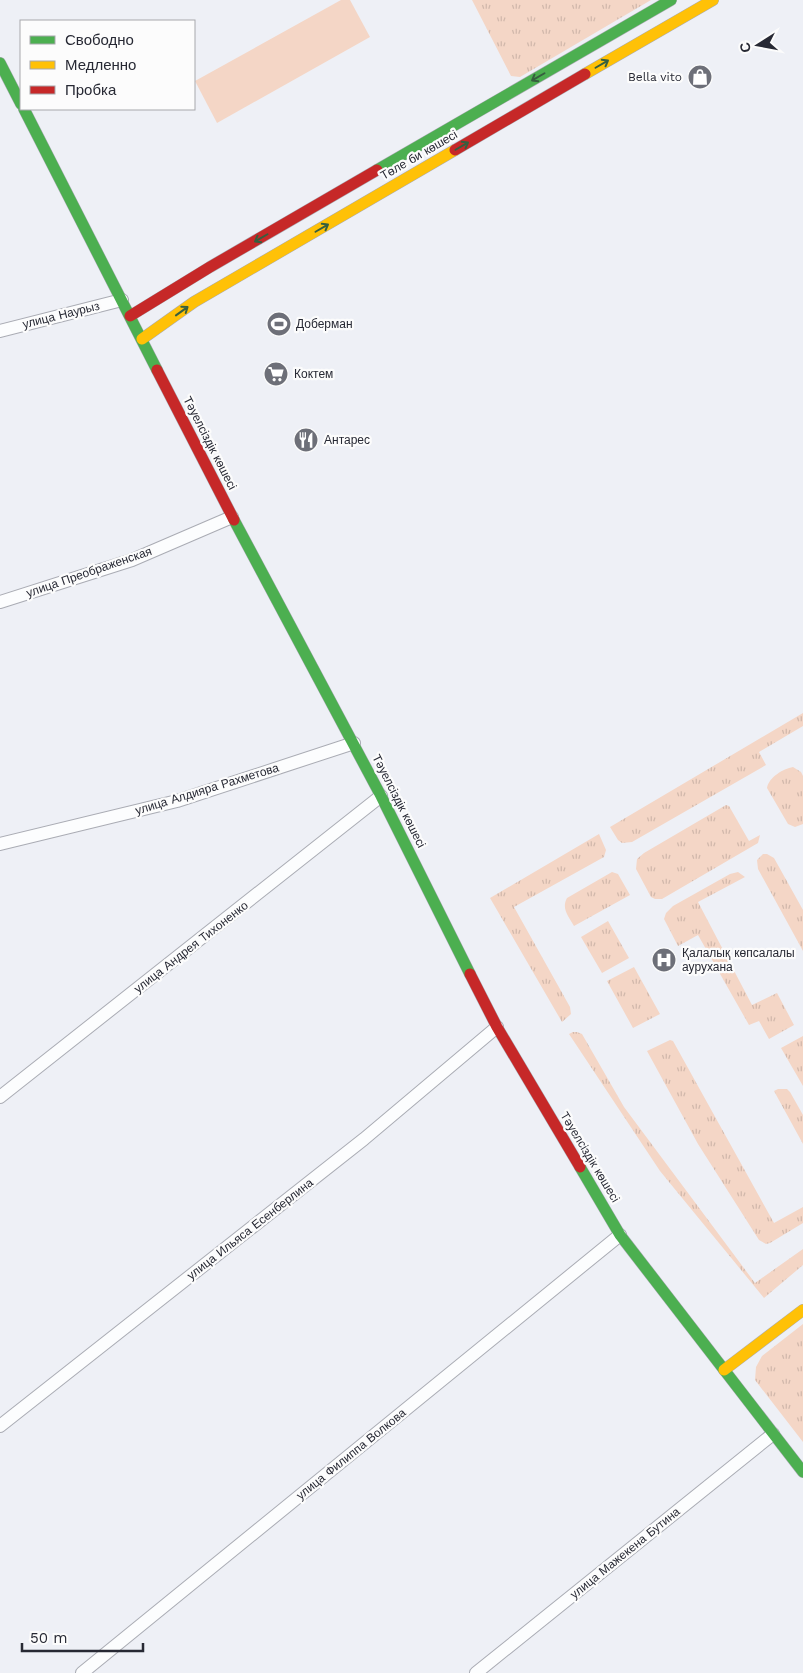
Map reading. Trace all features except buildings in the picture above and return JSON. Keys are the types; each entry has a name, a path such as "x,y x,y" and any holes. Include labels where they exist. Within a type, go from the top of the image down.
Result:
{"main road":[{"name":"Төле би көшесі","path":"130,316 197,275 671,0"},
{"name":"Төле би көшесі","path":"142,339 194,302 712,0"},
{"path":"0,63 20,102"},
{"name":"Тәуелсіздік көшесі","path":"25,110 232,517 354,742 497,1027 620,1236 803,1472"},
{"path":"724,1370 803,1310"}],"street":[{"name":"улица Наурыз","path":"0,331 122,300"},
{"name":"улица Преображенская","path":"0,602 132,560 232,517"},
{"name":"улица Алдияра Рахметова","path":"0,844 177,801 354,742"},
{"name":"улица Андрея Тихоненко","path":"0,1097 381,796"},
{"name":"улица Ильяса Есенберлина","path":"0,1426 364,1139 497,1027"},
{"name":"улица Филиппа Волкова","path":"82,1673 620,1236"},
{"name":"улица Мажекена Бутина","path":"476,1673 773,1434"}],"green space":[{"path":"341,0 350,0 370,37 217,123 195,81"},
{"path":"472,0 651,0 520,77 511,76"},
{"path":"803,713 803,726 759,752 766,765 632,842 622,843 618,840 610,827"},
{"path":"793,767 801,772 803,776 803,824 795,827 788,824 767,788 768,784 777,774"},
{"path":"726,805 729,806 749,841 760,835 758,843 662,899 651,897 636,869 637,859"},
{"path":"599,834 606,850 604,857 514,907 570,1007 571,1014 562,1022 490,898"},
{"path":"763,854 774,858 803,910 803,951 758,869 757,860"},
{"path":"612,872 618,874 630,895 574,926 565,909 567,898"},
{"path":"738,872 745,877 698,902 752,1005 777,993 794,1025 769,1039 759,1021 749,1025 698,935 678,946 664,919 666,913 673,906 730,874"},
{"path":"608,921 629,958 602,973 581,937"},
{"path":"634,967 660,1014 633,1028 607,981"},
{"path":"573,1032 582,1034 624,1107 755,1283 803,1249 803,1265 764,1298 660,1171 569,1034"},
{"path":"803,1036 803,1086 781,1048"},
{"path":"670,1040 673,1041 774,1223 803,1207 803,1223 770,1243 766,1244 759,1240 698,1144 647,1051"},
{"path":"787,1089 790,1092 803,1115 803,1144 774,1091"},
{"path":"803,1324 803,1442 755,1380 756,1367 762,1356"}],"traffic: fast":[{"path":"377,170 671,0"},
{"path":"0,63 20,102"},
{"path":"25,110 157,370"},
{"path":"234,520 381,796 470,974"},
{"path":"580,1167 620,1235 803,1472"}],"traffic: slow":[{"path":"585,74 713,0"},
{"path":"142,339 194,302 455,150"},
{"path":"724,1370 803,1310"}],"traffic: jam":[{"path":"455,150 585,74"},
{"path":"130,316 377,170"},
{"path":"157,370 234,520"},
{"path":"470,974 497,1027 580,1167"}],"place":[{"name":"Bella vito","path":"700,77"},
{"name":"Доберман","path":"279,324"},
{"name":"Коктем","path":"276,374"},
{"name":"Антарес","path":"306,440"},
{"name":"Қалалық көпсалалы аурухана","path":"664,960"}]}
